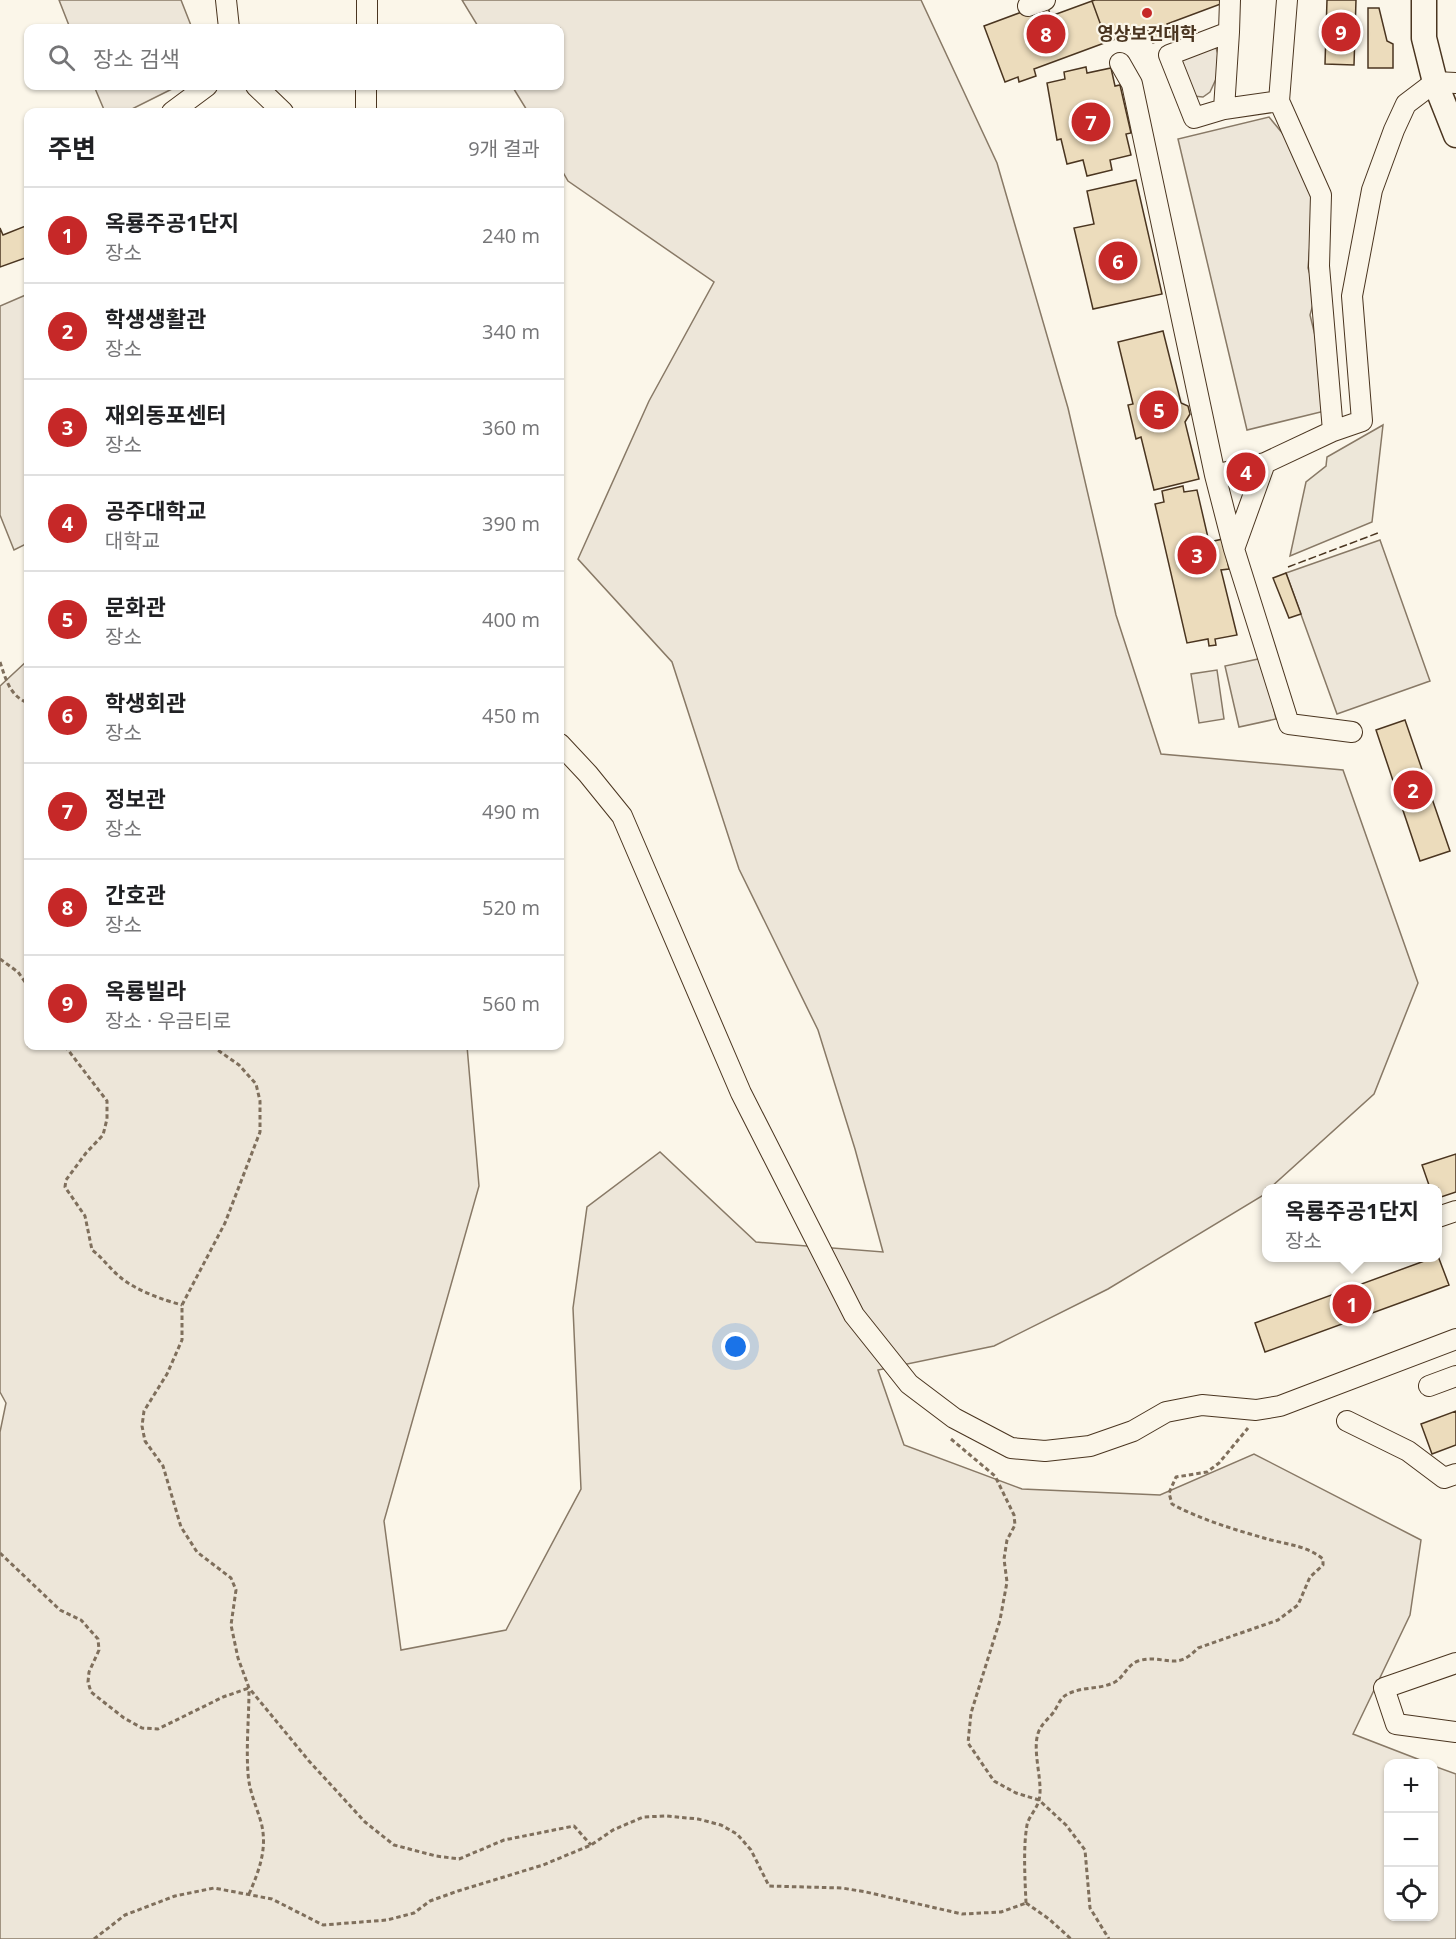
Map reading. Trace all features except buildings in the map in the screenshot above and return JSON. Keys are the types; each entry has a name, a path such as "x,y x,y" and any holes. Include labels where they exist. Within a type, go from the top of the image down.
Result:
{"main road":[{"path":"1424,0 1424,38 1445,83 1456,135"}],"street":[{"path":"226,0 229,24"},
{"path":"367,0 367,24"},
{"path":"1224,109 1230,0"},
{"path":"1287,0 1279,101 1321,195 1319,266 1333,431"},
{"path":"1229,32 1169,55 1194,118 1224,109 1279,101"},
{"path":"1120,63 1132,84 1215,475 1234,549 1289,724 1352,732"},
{"path":"1215,475 1265,463 1333,431 1362,421 1352,296 1372,190 1406,104 1445,83"},
{"path":"177,108 202,90"},
{"path":"260,90 279,108"},
{"path":"366,90 366,108"},
{"path":"1234,549 1265,463"},
{"path":"564,748 622,816 741,1093 854,1315 909,1384 954,1418 1011,1448 1045,1451 1089,1446 1133,1431 1166,1412 1202,1405 1256,1410 1280,1406 1456,1339"},
{"path":"1429,1386 1456,1376"},
{"path":"1347,1421 1408,1451 1444,1478 1456,1474"},
{"path":"1456,1663 1384,1688 1396,1724 1456,1732"}],"path":[{"path":"0,662 11,691 24,702"},
{"path":"0,959 18,972 24,980"},
{"path":"68,1050 106,1101 107,1119 103,1135 66,1180 65,1187 85,1216 92,1250 103,1258 120,1277 161,1299 182,1305"},
{"path":"218,1050 239,1065 256,1084 260,1101 260,1132 225,1223 182,1305 182,1340 167,1374 144,1411 142,1426 145,1441 163,1466 182,1527 197,1552 231,1578 236,1590 231,1625 238,1658 249,1688 309,1761 365,1822 394,1845 436,1856 459,1859 504,1840 574,1826 591,1845"},
{"path":"222,1050 223,1054"},
{"path":"1026,1903 1027,1823 1039,1800 1040,1783 1036,1754 1039,1729 1049,1719 1063,1696 1077,1690 1115,1682 1128,1667 1138,1661 1183,1661 1198,1648 1278,1620 1298,1605 1310,1577 1323,1565 1323,1559 1314,1551 1197,1515 1173,1504 1169,1493 1176,1477 1207,1472 1219,1462 1253,1422 1256,1410"},
{"path":"950,1438 995,1476 1014,1515 1015,1525 1006,1540 1004,1559 1006,1582 1000,1620 971,1713 968,1743 994,1781 1016,1793 1039,1800 1066,1825 1085,1850 1090,1908 1109,1939"},
{"path":"0,1553 60,1610 81,1620 98,1639 99,1650 89,1672 88,1682 91,1692 124,1718 142,1728 158,1729 223,1696 249,1688"},
{"path":"249,1688 248,1772 250,1794 262,1825 263,1853 262,1864 249,1894"},
{"path":"94,1939 125,1915 175,1896 214,1888 272,1899 323,1924 387,1920 414,1913 430,1901 543,1865 591,1845 613,1830 643,1817 667,1816 698,1819 721,1825 737,1834 751,1850 769,1886 842,1888 962,1914 1001,1912 1026,1903"},
{"path":"1026,1903 1049,1919 1071,1939"}],"shaded area":[{"path":"59,0 181,0 190,24 68,24"},
{"path":"462,0 921,0 997,163 1068,408 1116,615 1161,754 1343,770 1418,983 1374,1094 1274,1184 1262,1184 1262,1196 1108,1289 994,1346 878,1370 904,1445 1022,1489 1160,1495 1254,1454 1421,1540 1410,1615 1353,1734 1418,1759 1384,1759 1384,1921 1438,1921 1438,1767 1456,1774 1456,1939 0,1939 0,1432 6,1403 0,1392 0,686 24,664 24,1050 467,1050 479,1186 384,1521 401,1650 506,1630 581,1489 573,1308 587,1207 660,1152 756,1242 883,1252 855,1149 818,1030 739,869 672,662 578,559 649,401 714,282 568,181 564,174 564,108 526,108 514,90 564,90 564,24 477,24"},
{"path":"1215,45 1222,66 1210,92 1203,97 1193,96 1178,60"},
{"path":"96,90 170,90 134,108 103,108"},
{"path":"1269,117 1298,152 1314,200 1308,268 1316,294 1310,315 1333,409 1247,430 1178,139"},
{"path":"24,296 24,545 14,550 0,515 0,306"},
{"path":"1383,425 1372,522 1290,556 1306,482 1326,466 1327,457"},
{"path":"1380,540 1430,681 1337,714 1286,573"},
{"path":"1263,658 1276,719 1239,727 1225,666"},
{"path":"1217,670 1224,719 1199,723 1191,674"}],"fence":[{"path":"1288,567 1378,533"}],"place":[{"name":"영상보건대학","path":"1147,13"},
{"name":"옥룡빌라","path":"1341,32"},
{"name":"간호관","path":"1046,34"},
{"name":"정보관","path":"1091,122"},
{"name":"학생회관","path":"1118,261"},
{"name":"문화관","path":"1159,410"},
{"name":"공주대학교","path":"1246,472"},
{"name":"재외동포센터","path":"1197,555"},
{"name":"학생생활관","path":"1413,790"},
{"name":"옥룡주공1단지","path":"1352,1304"}]}
